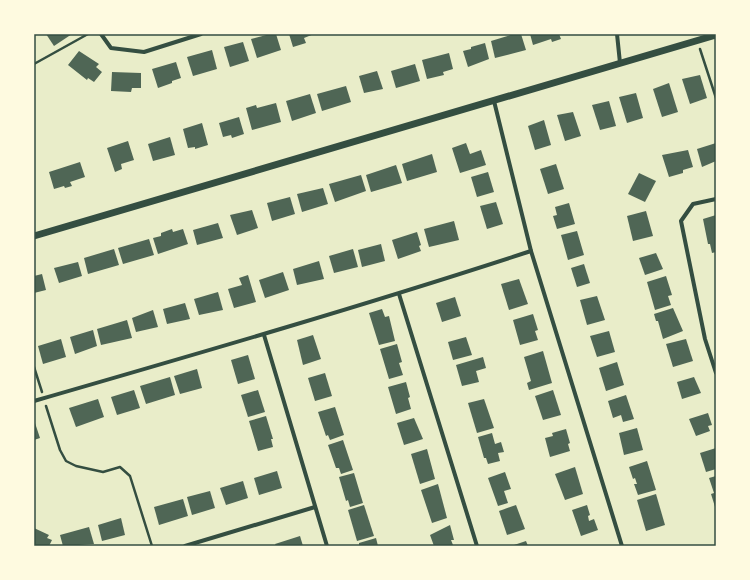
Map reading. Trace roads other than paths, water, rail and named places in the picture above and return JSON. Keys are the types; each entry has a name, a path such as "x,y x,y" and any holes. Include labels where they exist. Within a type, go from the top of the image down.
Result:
{"street":[{"path":"101,34 111,48 144,52 201,34"},
{"path":"617,34 620,64"},
{"path":"34,236 716,35"},
{"path":"494,101 531,251 622,546"},
{"path":"716,199 693,204 681,221 705,339 716,373"},
{"path":"34,401 264,335 399,294 531,251"},
{"path":"399,294 477,546"},
{"path":"264,335 327,546"},
{"path":"185,546 315,507"}]}
